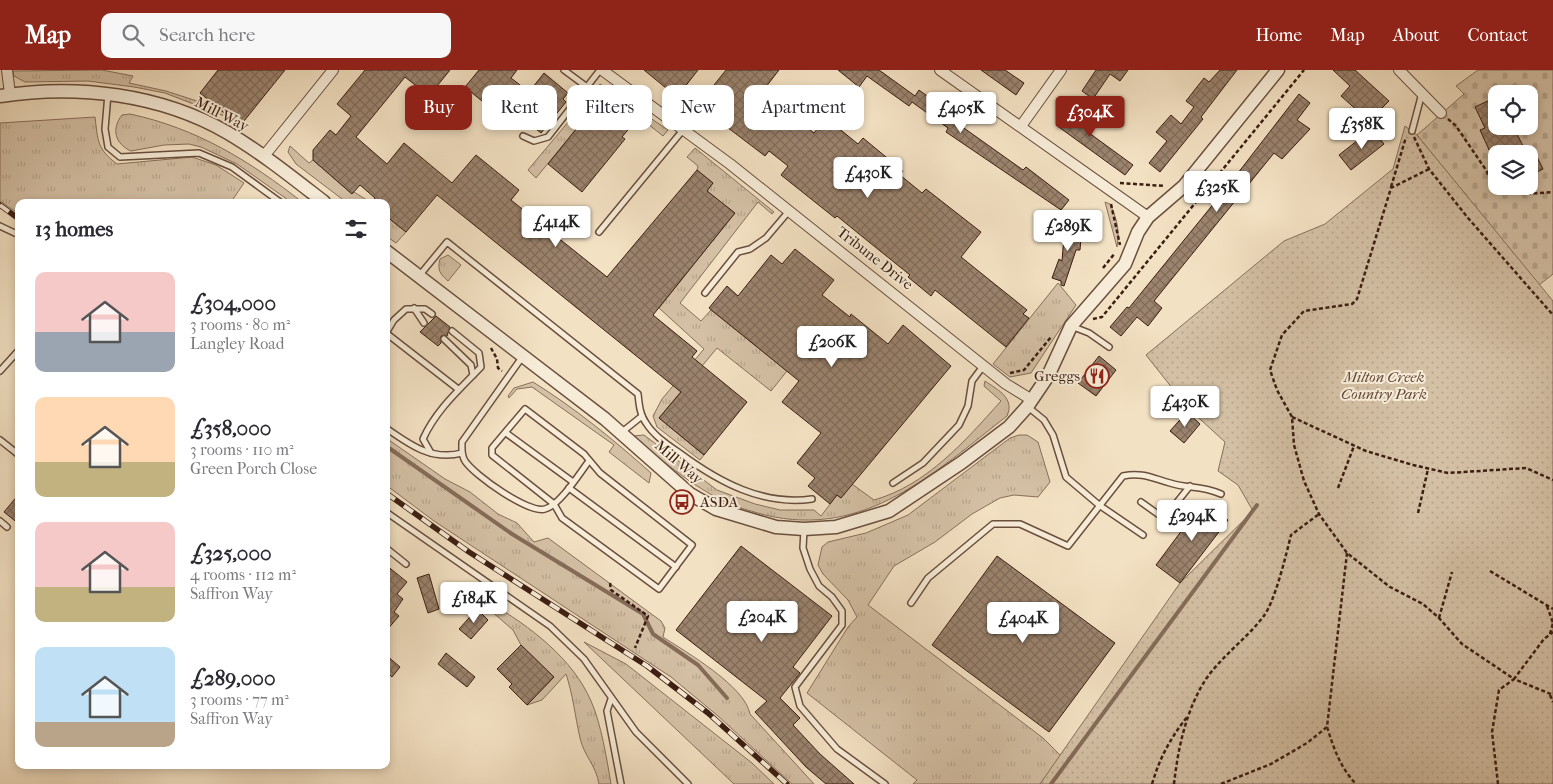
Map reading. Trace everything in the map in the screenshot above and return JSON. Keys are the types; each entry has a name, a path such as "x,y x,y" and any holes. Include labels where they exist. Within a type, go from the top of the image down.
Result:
{"street":[{"path":"5,95 7,70"},
{"path":"264,156 333,70"},
{"name":"Tribune Drive","path":"601,70 662,115"},
{"path":"940,70 1021,126 1113,198 1148,217"},
{"path":"1021,126 1061,70"},
{"name":"Mill Way","path":"390,254 622,433 690,494 716,509 776,527 804,529 836,527 876,517 889,510 961,463 1009,427 1030,404 1048,376 1071,326 1125,264 1138,232 1148,217 1184,186 1278,70"},
{"path":"1399,70 1441,112"},
{"name":"Mill Way","path":"5,95 66,91 108,94 148,101 200,118 264,156 320,199"},
{"name":"Tribune Drive","path":"683,130 789,210 984,364 1030,404"}],"lane":[{"path":"564,70 583,85"},
{"path":"588,85 601,70"},
{"path":"1412,131 1422,93"},
{"path":"108,94 105,129 108,147 120,157 199,153 232,167 276,199"},
{"path":"523,136 534,141 548,137 567,112"},
{"path":"599,232 683,130"},
{"path":"705,292 738,252 750,249 766,238 789,210"},
{"path":"0,226 15,232"},
{"path":"418,276 447,242 638,394 642,416 652,432 697,466 731,486 781,500 812,500"},
{"path":"414,308 424,324"},
{"path":"390,326 406,309 425,309 432,314"},
{"path":"1071,326 1089,333 1109,347"},
{"path":"431,453 423,439 430,424 458,389 481,367 479,353 452,331"},
{"path":"390,336 458,389"},
{"path":"444,339 471,365 474,375"},
{"path":"0,371 15,354"},
{"path":"524,356 469,430 462,442 462,453 472,468 506,494 534,510 546,509 554,504 569,488 589,461"},
{"path":"893,483 923,463 959,425 968,406 972,381 984,364"},
{"path":"1030,404 1044,420 1053,435 1061,467 1066,477 1099,505 1143,535"},
{"path":"524,408 584,454 600,473 692,544 658,589 562,518 554,504 492,455 492,448 506,433 524,408"},
{"path":"622,433 642,416"},
{"path":"390,431 415,448 431,453 448,457 462,453"},
{"path":"506,433 573,482"},
{"path":"0,440 15,452"},
{"path":"911,603 928,578 992,524 1020,524 1068,546 1123,476 1147,474 1170,483 1204,487 1220,494"},
{"path":"1141,502 1162,517 1165,517 1190,486"},
{"path":"569,488 676,567"},
{"path":"390,515 550,626 584,659 636,732 688,784"},
{"path":"0,521 7,527"},
{"path":"804,529 803,548 810,569 819,586 832,597 842,611 842,625 795,687 796,696 800,706 837,750 885,784"},
{"path":"390,551 406,564"},
{"path":"611,698 607,711 621,784"}],"path":[{"path":"1071,326 1102,317 1304,70"},
{"path":"1441,112 1456,126 1488,175"},
{"path":"1553,315 1474,225 1429,169 1412,131 1408,130 1358,299 1352,304 1304,311 1282,335 1270,370 1276,390 1292,417 1294,445 1304,481 1319,514 1347,553 1390,587 1423,604 1439,618 1462,644 1514,679 1552,695 1553,702"},
{"path":"1391,188 1429,169"},
{"path":"1100,273 1121,247 1113,198 1120,183 1172,186"},
{"path":"1538,193 1553,192"},
{"path":"1006,384 1011,371 1024,370 1057,330"},
{"path":"1292,417 1354,446 1448,473 1526,468 1553,480"},
{"path":"1338,488 1354,446"},
{"path":"1418,513 1428,468"},
{"path":"1152,784 1159,761 1206,680 1264,616 1284,565 1291,535 1319,514"},
{"path":"1347,553 1327,727 1335,755 1345,772 1356,784"},
{"path":"1490,570 1553,609"},
{"path":"1439,618 1452,572"},
{"path":"610,583 611,590 648,616 635,648"},
{"path":"1498,784 1492,732 1499,690 1514,679 1552,633 1553,623 1546,604"},
{"path":"1174,784 1178,752 1188,714"},
{"path":"1221,784 1271,764 1307,743 1327,727"}],"green space":[{"path":"102,70 133,76 129,83 166,91 203,103 212,103 232,119 165,93 88,81 25,82 14,76 13,71"},
{"path":"1478,70 1553,70 1553,274 1539,285 1417,135 1464,94 1456,86"},
{"path":"130,114 154,120 200,137 242,160 298,199 287,199 237,164 201,147 189,144 164,145 131,151 121,144 116,136 117,126 122,115"},
{"path":"95,117 102,149 117,164 192,157 216,165 244,183 233,199 15,199 15,211 0,201 0,123"},
{"path":"652,119 662,126 662,130 668,130 663,136 652,127"},
{"path":"567,123 567,130 575,130 536,178 528,170"},
{"name":"Milton Creek Country Park","path":"1405,126 1417,135 1553,301 1553,784 1040,784 1180,583 1253,511 1238,485 1218,471 1225,442 1188,408 1146,355 1284,241 1325,224 1393,169"},
{"path":"290,146 309,163 313,160 352,194 354,192 365,199 342,199 296,164 288,152"},
{"path":"695,148 774,212 772,214 758,202 680,303 701,321 711,310 787,371 771,391 717,348 659,418 704,455 700,460 657,427 653,416 662,399 704,349 659,308 734,214 707,191 713,183 697,170 698,166 687,157"},
{"path":"1105,202 1110,204 1116,220 1118,230 1117,247"},
{"path":"390,219 406,232 396,243 390,239"},
{"path":"448,255 461,265 448,281 441,274 439,266 440,259"},
{"path":"1058,283 1076,305 1031,373 1010,377 993,364"},
{"path":"985,381 1000,391 1007,399 1009,410 1007,416 925,479 896,496 866,509 835,518 801,520 765,515 718,499 691,482 633,436 644,435 717,490 755,504 780,510 814,510 821,516 837,495 841,498 852,484 874,500 911,484 944,460 1001,401 984,386"},
{"path":"533,382 579,414 651,473 649,483 609,452 614,445 532,387 517,389 509,398 508,396 514,388"},
{"path":"1027,435 1038,442 1050,482 1038,497 1014,495 1000,498 972,514 935,542 894,566 868,605 1043,738 1061,756 1040,784 913,784 917,780 807,693 848,627 857,617 848,600 823,574 818,565 822,547 828,542 866,533 908,515 1010,438"},
{"path":"390,441 445,479 470,492 498,514 517,523 534,542 548,538 661,621 665,628 663,637 713,671 738,692 746,703 750,714 814,784 792,784 718,716 671,677 434,521 390,488"},
{"path":"490,603 535,633 573,671 591,701 598,720 611,784 599,784 595,771 584,750 566,674 542,700 527,705 554,677 521,645 513,630 483,604"},
{"path":"584,642 626,664 752,763 774,784 734,784"}],"building":[{"path":"218,70 285,70 240,126 200,93"},
{"path":"365,70 450,70 438,85 415,85 405,77 356,137 387,164 404,143 452,183 476,155 519,190 511,200 607,277 697,170 713,183 707,191 735,213 653,315 697,351 692,357 747,402 704,455 659,418 681,392 437,195 406,232 390,219 390,199 374,199 360,185 352,194 313,160 313,150 330,130 336,135 351,116 337,104"},
{"path":"479,70 517,70 511,78 520,85 482,85 482,101 472,93 472,85 467,85"},
{"path":"644,70 698,70 686,85 662,85"},
{"path":"726,70 779,70 767,85 744,85 744,130 810,130 814,133 816,130 841,130 858,144 863,138 903,171 900,175 922,193 926,189 981,232 961,257 1027,310 1023,314 1029,318 1006,347 935,290 931,296 908,277 910,275 837,216 835,218 781,175 788,166 769,151 765,156 731,130 734,130 734,85 714,85"},
{"path":"838,70 879,70 915,96 919,90 956,117 954,121 1023,170 1026,167 1069,200 1061,210 946,132 948,128 912,102 909,106 867,76 860,85 857,85"},
{"path":"981,70 1005,70 1024,83 1016,95"},
{"path":"1096,70 1128,70 1120,81 1110,74 1093,99 1082,91"},
{"path":"1220,70 1237,70 1201,117 1203,119 1160,172 1149,163 1167,141 1156,132 1171,115 1181,124 1194,107 1186,101 1204,78 1209,82"},
{"path":"1333,70 1355,70 1389,101 1369,121 1341,96 1350,86"},
{"path":"544,73 567,92 563,99 566,102 557,113 557,85 535,85"},
{"path":"1299,94 1310,103 1297,120 1310,129 1282,159 1274,153 1154,301 1162,308 1148,326 1137,317 1121,336 1110,327 1127,307 1129,308"},
{"path":"1488,101 1488,135 1518,135 1522,145 1488,145 1488,147 1480,130 1485,128 1475,107"},
{"path":"1071,104 1093,120 1085,130 1133,165 1125,175 1056,125"},
{"path":"1372,129 1384,144 1351,170 1339,155"},
{"path":"575,130 628,130 622,137 625,139 582,192 548,164"},
{"path":"1538,159 1543,169 1538,172"},
{"path":"1065,224 1082,225 1080,250 1076,250 1064,286 1061,285 1061,281 1052,278 1059,259 1062,261"},
{"path":"795,249 834,280 822,295 850,317 851,314 888,344 903,325 951,366 841,498 837,495 830,504 808,486 815,478 797,463 821,433 782,402 799,381 709,308 727,286 738,296 771,255 782,264"},
{"path":"436,316 450,327 447,336 441,336 441,343 438,346 420,332"},
{"name":"Greggs","path":"1099,356 1116,370 1096,396 1078,383"},
{"path":"1187,412 1200,424 1184,443 1170,431"},
{"path":"15,499 15,521 4,512"},
{"path":"1203,502 1228,520 1180,583 1156,565"},
{"name":"ASDA","path":"741,546 832,616 793,667 800,673 780,698 800,718 793,725 820,754 854,784 826,784 806,767 755,712 767,701 676,630"},
{"path":"997,556 1115,643 1049,732 932,645"},
{"path":"390,568 407,582 397,594 403,599 394,612 399,616 390,626"},
{"path":"429,574 439,609 428,613 417,578"},
{"path":"477,609 488,620 471,639 459,629"},
{"path":"521,645 554,677 527,705 509,687 512,684 497,669"},
{"path":"446,653 475,677 467,687 438,664"},
{"path":"390,658 400,667 392,677 390,675"}],"waterway":[{"path":"390,449 512,534 643,614 653,634 698,665 727,698"},
{"path":"1051,784 1257,505"}],"railway":[{"path":"0,205 15,216"},
{"path":"390,496 469,552 647,666 708,713 787,784"}],"place":[{"name":"Greggs","path":"1097,376"},
{"name":"ASDA","path":"682,502"}]}
